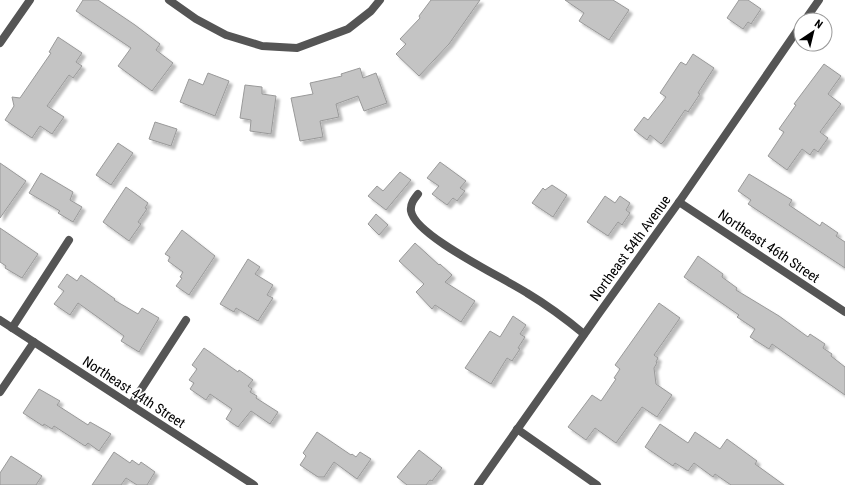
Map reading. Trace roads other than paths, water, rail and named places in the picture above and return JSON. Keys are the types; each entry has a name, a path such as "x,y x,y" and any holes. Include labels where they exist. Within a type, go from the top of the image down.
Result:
{"street":[{"path":"0,43 30,0"},
{"path":"169,0 196,19 226,35 262,46 297,48 348,29 371,11 380,0"},
{"path":"811,12 819,0"},
{"name":"Northeast 54th Avenue","path":"478,485 679,202 793,38"},
{"path":"418,194 412,202 411,212 419,223 433,237 543,302 584,334"},
{"name":"Northeast 46th Street","path":"679,202 845,312"},
{"path":"12,328 69,240"},
{"name":"Northeast 44th Street","path":"0,320 254,485"},
{"path":"131,405 186,320"},
{"path":"0,392 34,342"},
{"path":"517,429 597,485"}]}
